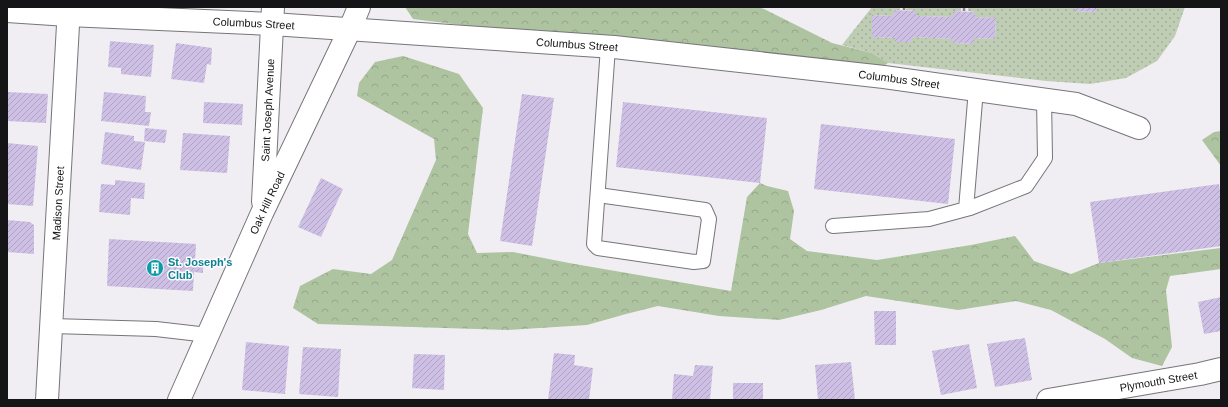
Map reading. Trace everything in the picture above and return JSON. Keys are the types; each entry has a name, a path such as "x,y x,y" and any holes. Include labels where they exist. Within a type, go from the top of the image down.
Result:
{"street":[{"name":"Oak Hill Road","path":"178,400 262,213 350,29 358,7"},
{"name":"Columbus Street","path":"7,11 273,16 350,29 608,47 884,77 1044,99 1076,104 1139,128"},
{"name":"Madison Street","path":"47,400 69,11"},
{"name":"Saint Joseph Avenue","path":"262,213 273,16"},
{"name":"Plymouth Street","path":"1056,399 1221,369"}],"lane":[{"path":"598,195 705,210 709,219 703,261 694,262 598,248 594,244 608,47"},
{"path":"966,209 976,89"},
{"path":"833,226 930,219 966,209 1026,186 1045,158 1044,99"},
{"path":"52,326 156,329 208,335"}],"green space":[{"path":"405,7 758,7 832,43 872,53 888,63 879,69 485,28 413,19"},
{"path":"872,7 900,7 900,10 894,10 893,16 873,15 872,37 895,38 895,42 912,42 912,37 953,39 953,43 973,44 974,38 995,39 996,18 975,17 975,12 968,11 968,7 1075,7 1075,11 1095,12 1096,7 1185,7 1175,36 1157,61 1126,78 1090,84 1046,81 888,63 872,53 842,45"},
{"path":"907,7 961,7 961,11 953,11 953,17 916,16 916,11 906,10"},
{"path":"403,56 459,74 483,108 468,234 477,253 513,252 731,291 747,197 760,183 788,191 794,211 790,239 807,251 877,260 971,245 1015,236 1034,261 1071,274 1099,263 1221,248 1221,269 1170,276 1166,290 1172,347 1162,366 1132,358 1105,339 1051,310 1016,301 958,310 866,296 821,310 779,320 719,316 658,306 587,325 508,330 318,324 293,308 300,286 333,269 371,274 392,260 436,160 434,139 357,96 359,83 375,62"},
{"path":"1221,131 1221,166 1202,140 1214,132"}],"building":[{"path":"1075,7 1096,7 1096,12 1075,11"},
{"path":"894,10 916,11 916,16 953,17 953,11 975,12 975,17 996,18 995,39 974,38 974,44 952,43 953,39 912,37 912,42 895,42 895,38 872,37 872,15 893,16"},
{"path":"110,41 154,45 151,77 121,74 121,68 108,67"},
{"path":"176,43 212,48 211,65 207,64 204,83 171,79"},
{"path":"7,92 48,94 46,123 7,121"},
{"path":"104,92 146,96 145,112 151,112 149,126 101,121"},
{"path":"522,94 554,98 532,246 500,241"},
{"path":"204,102 243,104 242,125 203,123"},
{"path":"623,102 767,118 760,183 616,167"},
{"path":"821,124 955,139 948,204 814,189"},
{"path":"145,128 167,130 165,143 144,141"},
{"path":"105,132 134,136 134,141 145,142 141,170 101,164"},
{"path":"183,133 230,136 227,173 180,170"},
{"path":"7,143 38,146 33,206 7,204"},
{"path":"321,178 343,189 321,237 298,227"},
{"path":"115,180 145,183 144,199 131,198 130,215 99,212 101,184 115,185"},
{"path":"1219,184 1221,198 1221,246 1099,263 1090,202"},
{"path":"7,220 30,222 34,225 34,254 7,252"},
{"name":"St. Joseph's Club","path":"109,239 196,244 195,262 203,263 203,273 194,272 193,291 107,286"},
{"path":"1221,297 1221,331 1204,334 1198,302"},
{"path":"874,311 896,311 896,345 875,345"},
{"path":"1025,338 1032,380 995,387 987,344"},
{"path":"246,342 289,346 285,394 242,390"},
{"path":"969,344 977,388 941,395 932,351"},
{"path":"303,347 341,349 338,397 299,394"},
{"path":"554,353 575,355 574,365 593,368 589,400 548,400"},
{"path":"414,354 445,355 444,390 412,388"},
{"path":"851,362 855,400 818,400 815,365"},
{"path":"695,365 713,366 710,400 672,400 674,374 693,376"},
{"path":"733,383 763,383 763,400 733,400"}],"place":[{"name":"St. Joseph's Club","path":"155,268"}]}
